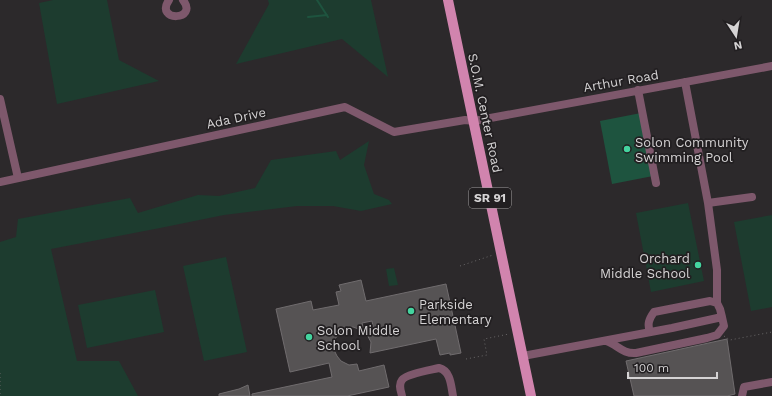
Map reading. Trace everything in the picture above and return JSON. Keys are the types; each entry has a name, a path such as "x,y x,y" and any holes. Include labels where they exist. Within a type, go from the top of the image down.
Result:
{"main road":[{"name":"S.O.M. Center Road","path":"448,0 531,396"}],"street":[{"path":"169,0 166,5 168,12 176,17 182,15 186,10 186,4 183,0"},
{"name":"Arthur Road","path":"474,121 772,66"},
{"path":"605,340 614,343 629,354 693,342 717,335 724,326 717,303 717,270 708,203 685,82"},
{"path":"638,90 656,183"},
{"path":"0,99 18,178"},
{"name":"Ada Drive","path":"0,182 345,107 394,132 464,120 474,121"},
{"path":"708,203 752,197"},
{"path":"650,332 648,327 654,312 710,301 717,303"},
{"path":"523,356 722,317"},
{"path":"402,396 400,387 402,380 407,376 439,368 448,373 453,396"},
{"path":"742,396 744,387 772,382"}],"path":[{"path":"460,266 493,255"},
{"path":"723,335 730,340 772,332"},
{"path":"466,360 487,355 484,339 510,334"},
{"path":"0,373 0,394"}],"shaded area":[{"path":"53,0 107,0 119,60 159,81 57,104 39,3"},
{"path":"268,0 371,0 388,77 342,39 236,64 269,4"},
{"name":"Solon Community Swimming Pool","path":"641,113 653,176 612,184 600,121"},
{"path":"369,141 364,165 374,194 389,200 392,204 361,211 333,206 297,206 224,215 51,249 77,361 119,361 138,396 0,396 0,242 16,237 18,219 130,198 138,213 198,195 219,196 255,188 271,160 336,151 340,160"},
{"path":"688,203 704,281 651,292 636,213"},
{"path":"772,215 772,307 751,311 734,222"},
{"path":"226,257 247,352 204,361 183,266"},
{"path":"394,268 398,285 389,286 386,269"},
{"path":"155,290 164,332 87,348 78,305"}],"building":[{"path":"361,280 366,301 446,284 461,353 440,355 436,339 370,353 371,342 366,333 374,331 372,321 362,323 364,331 353,327 344,329 340,332 335,339 334,350 341,361 349,365 357,364 359,371 384,365 389,387 347,396 252,396 252,394 332,377 329,363 290,372 276,309 311,301 313,310 339,305 336,292 341,291 339,285"},
{"path":"727,339 735,394 727,396 634,396 626,361"},
{"path":"248,385 250,396 219,396 219,394"}],"waterway":[{"path":"317,0 328,17"},
{"path":"308,17 327,15"}],"place":[{"name":"Solon Community Swimming Pool","path":"627,149"},
{"name":"Orchard Middle School","path":"698,265"},
{"name":"Parkside Elementary","path":"411,311"},
{"name":"Solon Middle School","path":"309,337"}]}
